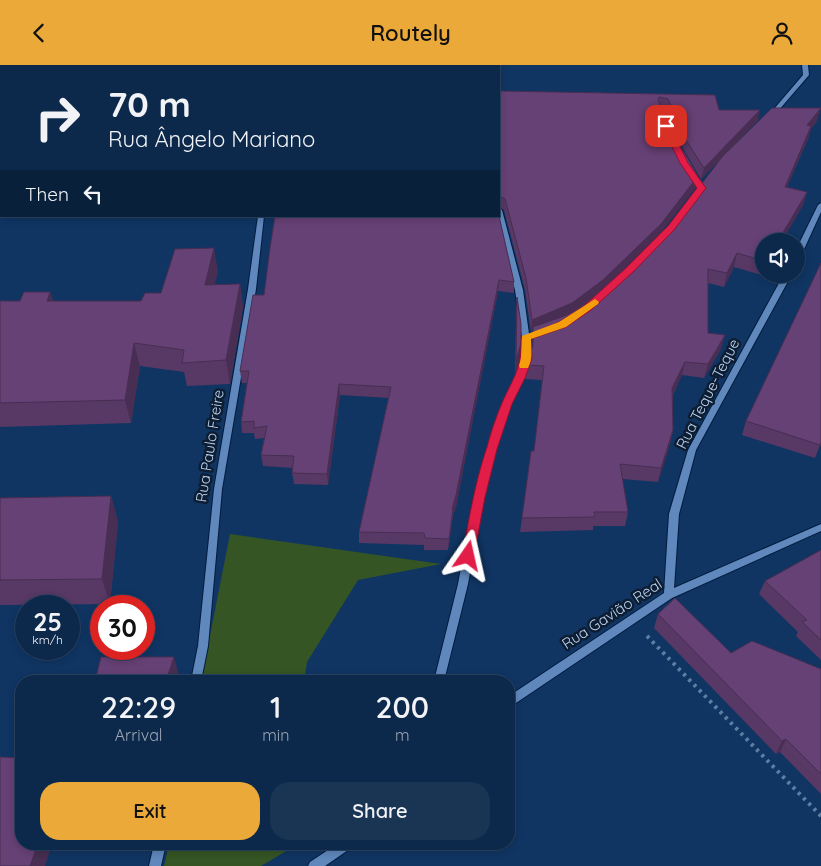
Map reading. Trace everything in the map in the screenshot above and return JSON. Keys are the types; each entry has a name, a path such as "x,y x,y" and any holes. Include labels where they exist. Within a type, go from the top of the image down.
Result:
{"street":[{"path":"766,121 806,75 805,65"},
{"path":"684,163 701,188"},
{"path":"805,238 821,205"},
{"path":"440,675 463,584 479,497 507,404 520,378 526,358 526,338 519,290 500,214"},
{"name":"Rua Paulo Freire","path":"197,675 204,646 218,489 252,289 261,217"},
{"name":"Rua Teque-Teque","path":"669,595 674,514 692,450 783,283"},
{"path":"526,338 553,328"},
{"name":"Rua Gavião Real","path":"515,698 669,595 821,527"},
{"path":"154,866 158,850"},
{"path":"314,866 338,850"}],"path":[{"path":"631,619 821,817"}],"green space":[{"path":"230,534 441,564 358,580 307,662 305,675 202,675"},
{"path":"168,850 288,850 261,866 164,866"}],"building":[{"path":"500,91 715,95 719,110 760,110 704,168 686,140 668,99 659,97 658,100 671,130 698,176 661,224 603,280 572,303 532,320 526,278 505,199 500,196"},
{"path":"772,108 821,108 807,125 811,126 785,187 807,192 783,233 755,233 755,258 737,253 727,273 708,269 708,333 725,335 708,364 685,362 672,388 673,430 661,468 620,464 628,512 594,512 595,517 522,518 531,451 534,451 544,366 527,365 533,345 533,327 567,315 581,307 627,270 656,241 678,215 722,157"},
{"path":"275,217 499,217 514,282 499,280 452,509 449,539 425,538 424,533 359,532 391,387 339,384 327,474 292,473 294,456 261,455 267,426 254,428 254,421 241,422 249,371 240,371 253,295 264,295"},
{"path":"214,248 205,285 240,284 226,360 182,363 184,350 134,343 125,400 0,403 0,301 20,301 24,292 50,292 47,301 141,301 145,293 161,293 175,249"},
{"path":"821,263 821,442 820,445 746,421"},
{"path":"517,297 521,324 521,343 516,361"},
{"path":"111,496 102,579 0,580 0,498"},
{"path":"821,550 821,640 802,622 807,620 765,581"},
{"path":"675,598 731,653 752,641 821,669 821,774 786,739 782,741 658,614"},
{"path":"155,657 174,657 168,675 96,675 100,660 155,660"},
{"path":"0,757 15,758 15,850 36,850 30,866 0,866"}],"slow traffic":[{"path":"524,366 526,338 563,324 595,302"}],"route":[{"path":"468,556 479,497 492,449 507,404 520,378 526,358 526,338 563,324 587,308 630,270 671,228 702,188 684,163 666,126"}]}
